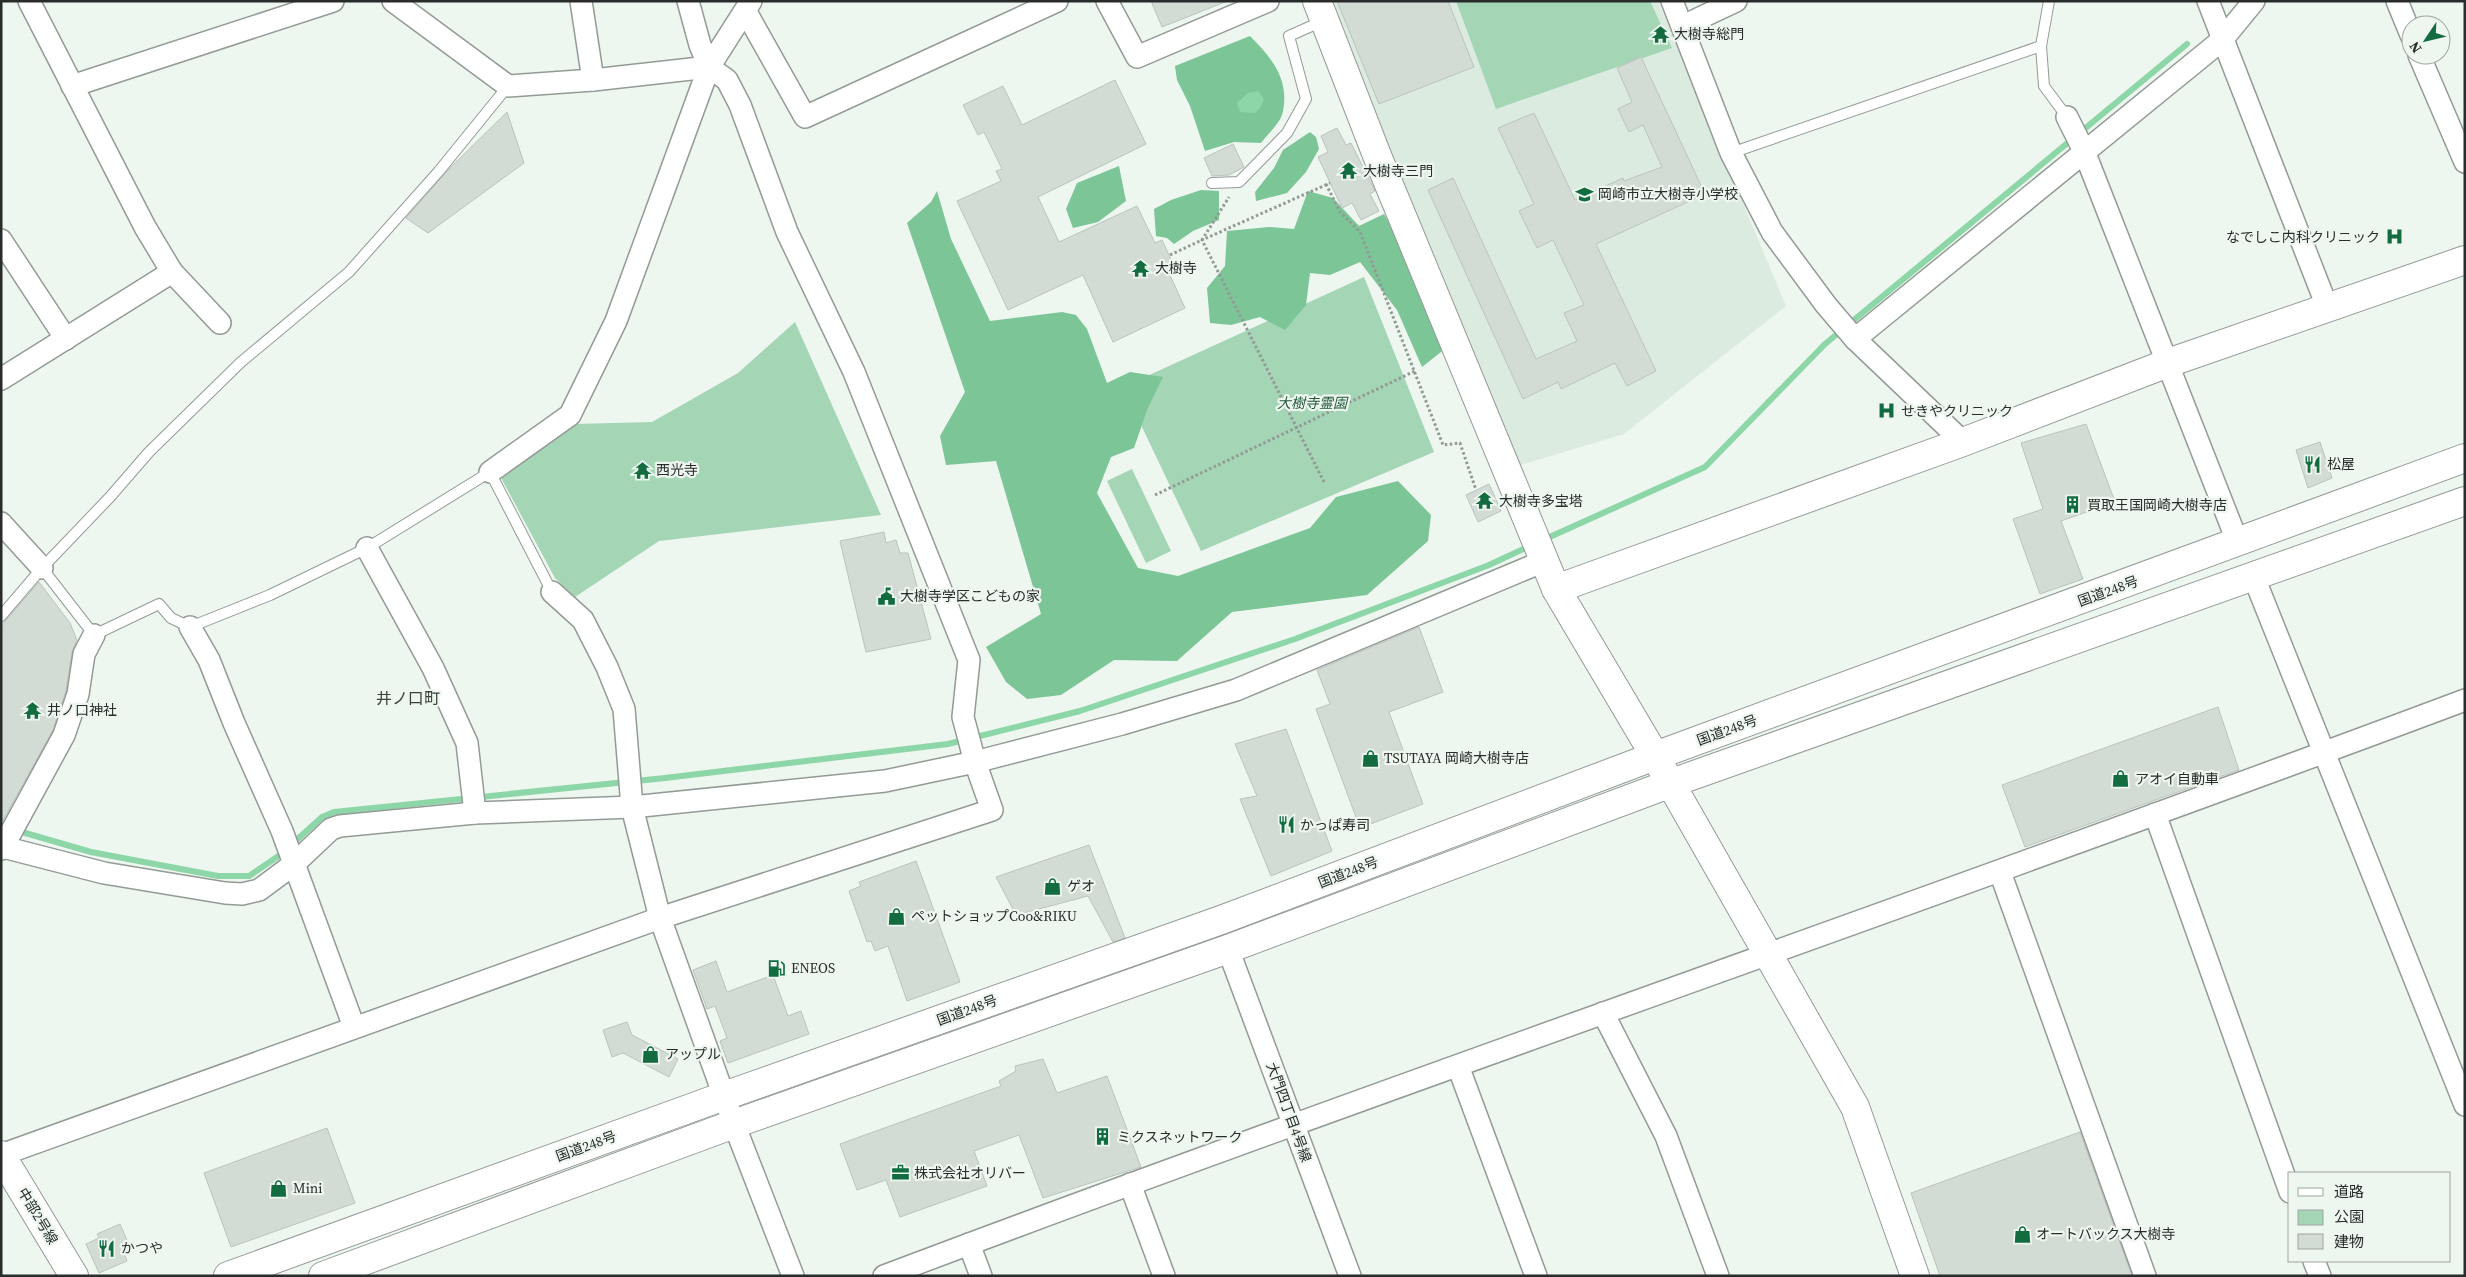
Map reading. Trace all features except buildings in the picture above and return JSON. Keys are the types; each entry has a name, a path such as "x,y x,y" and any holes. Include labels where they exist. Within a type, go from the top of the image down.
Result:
{"main road":[{"path":"1321,10 1378,158 1556,589 1655,756 1669,784 1855,1107 1915,1276"},
{"path":"1556,589 1963,442 2168,363 2465,260"},
{"name":"国道248号","path":"228,1276 724,1096 1221,920 1655,756 2465,458"},
{"path":"323,1276 734,1124 1228,949 1669,784 2465,501"},
{"name":"中部2号線","path":"1,1155 74,1276"}],"street":[{"path":"29,1 145,228 172,272 220,323"},
{"path":"72,86 333,1"},
{"path":"393,1 508,86 593,80 709,67"},
{"path":"581,1 593,80"},
{"path":"1,1155 660,918 992,810 975,762 963,718 970,660 854,372 787,232 740,106 727,80 709,67 700,45 688,1"},
{"path":"490,472 570,415 616,321 709,67 748,7 805,117 1057,1"},
{"path":"1107,1 1136,57 1268,1"},
{"path":"1672,1 1731,152 1772,232 1826,305 1855,339 1963,442"},
{"path":"1683,26 1736,1"},
{"path":"2208,1 2328,309"},
{"path":"1855,339 2222,40 2254,1"},
{"path":"2397,1 2403,15"},
{"path":"2423,65 2465,162"},
{"path":"2067,117 2084,151 2238,543"},
{"path":"1,240 66,339"},
{"path":"1,379 172,272"},
{"path":"1,524 42,568"},
{"path":"366,548 433,668 467,743 475,813"},
{"path":"94,635 84,654 78,694 64,735 2,848 104,873 225,893 242,894 259,890 294,864 331,829 340,826 475,813 632,807 885,782 975,762 1122,724 1236,690 1544,561"},
{"path":"2253,575 2465,1105"},
{"path":"552,592 582,620 607,667 624,708 632,807 660,918 734,1124 793,1276"},
{"path":"190,627 209,660 234,723 282,831 354,1027"},
{"path":"884,1276 1130,1184 2000,872 2465,700"},
{"path":"2155,814 2288,1186"},
{"path":"2000,872 2145,1276"},
{"name":"大門四丁目4号線","path":"1228,949 1350,1276"},
{"path":"1604,1013 1666,1136 1718,1276"},
{"path":"1458,1066 1536,1276"},
{"path":"1130,1184 1164,1276"},
{"path":"969,1244 981,1276"},
{"path":"2314,1262 2320,1276"}],"lane":[{"path":"2050,1 2041,46 2044,86 2067,117"},
{"path":"1212,183 1239,182 1287,133 1306,99 1289,36 1321,10"},
{"path":"1731,152 2041,46"},
{"path":"1,616 42,568 150,452 241,362 349,272 439,171 508,86"},
{"path":"42,568 94,635 159,604 171,618 190,627 270,596 366,548 490,472 552,592"}],"path":[{"path":"1202,240 1239,182"},
{"path":"1170,255 1328,183 1340,212 1360,232 1443,445 1460,443 1476,490"},
{"path":"1202,240 1324,482"},
{"path":"1155,495 1414,371"}],"shaded area":[{"path":"1326,1 1658,1 1786,306 1624,434 1517,466"},
{"path":"1250,36 1266,53 1278,71 1284,91 1282,115 1276,126 1261,143 1234,142 1205,151 1190,106 1177,80 1175,66"},
{"path":"1258,91 1264,99 1260,108 1255,113 1240,112 1237,103 1248,93"},
{"path":"1310,132 1316,137 1319,149 1306,172 1287,193 1256,201 1255,192 1274,168 1283,150"},
{"path":"1119,166 1126,201 1098,222 1073,228 1066,209 1077,183"},
{"path":"1201,190 1219,191 1219,220 1193,231 1174,244 1167,238 1156,236 1154,209 1171,200"},
{"path":"937,191 951,239 990,321 1062,312 1076,315 1087,329 1107,383 1130,372 1163,377 1147,410 1134,448 1111,457 1097,493 1138,568 1178,576 1310,528 1336,497 1398,481 1431,515 1428,541 1367,595 1232,612 1177,661 1114,660 1061,695 1027,699 1006,682 986,647 1041,614 996,461 946,465 940,436 965,392 907,223 931,202"},
{"path":"1308,191 1333,198 1359,226 1384,214 1414,267 1446,348 1422,367 1397,310 1360,262 1330,275 1310,273 1306,305 1285,330 1260,317 1231,325 1210,323 1207,288 1225,266 1227,231 1269,227 1294,229"}],"green space":[{"path":"1456,1 1650,1 1672,48 1496,109"},
{"name":"大樹寺霊園","path":"1364,277 1434,452 1201,551 1123,387"},
{"path":"795,322 881,515 659,541 575,597 555,578 500,476 576,424 652,422 738,373"},
{"path":"1132,469 1171,551 1146,563 1107,481"}],"waterway":[{"path":"1543,540 1705,467 1825,344 2187,44"},
{"path":"1,826 91,852 218,876 249,876 280,855 322,817 334,812 665,778 948,744 1080,711 1295,639 1489,565 1532,545"}],"place":[{"name":"大樹寺総門","path":"1660,34"},
{"name":"大樹寺三門","path":"1349,171"},
{"name":"岡崎市立大樹寺小学校","path":"1584,194"},
{"name":"なでしこ内科クリニック","path":"2394,237"},
{"name":"大樹寺","path":"1141,268"},
{"name":"せきやクリニック","path":"1887,411"},
{"name":"松屋","path":"2313,464"},
{"name":"西光寺","path":"642,470"},
{"name":"大樹寺多宝塔","path":"1485,501"},
{"name":"買取王国岡崎大樹寺店","path":"2073,505"},
{"name":"大樹寺学区こどもの家","path":"886,596"},
{"name":"井ノ口神社","path":"33,710"},
{"name":"TSUTAYA 岡崎大樹寺店","path":"1370,758"},
{"name":"アオイ自動車","path":"2121,779"},
{"name":"かっぱ寿司","path":"1286,825"},
{"name":"ゲオ","path":"1053,886"},
{"name":"ペットショップCoo&RIKU","path":"897,916"},
{"name":"ENEOS","path":"777,968"},
{"name":"アップル","path":"651,1054"},
{"name":"ミクスネットワーク","path":"1103,1137"},
{"name":"株式会社オリバー","path":"900,1173"},
{"name":"Mini","path":"279,1188"},
{"name":"オートバックス大樹寺","path":"2022,1234"},
{"name":"かつや","path":"107,1248"}],"district":[{"name":"井ノ口町","path":"408,698"}]}
